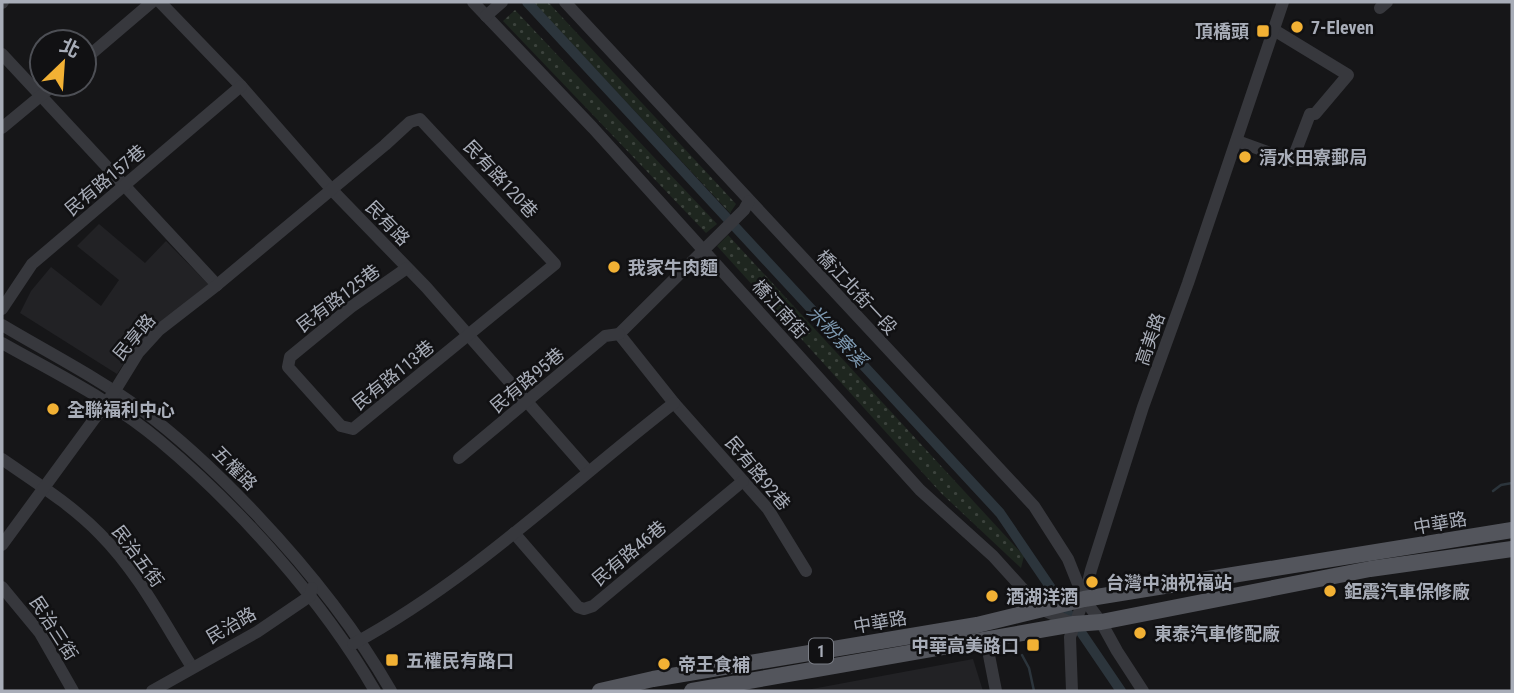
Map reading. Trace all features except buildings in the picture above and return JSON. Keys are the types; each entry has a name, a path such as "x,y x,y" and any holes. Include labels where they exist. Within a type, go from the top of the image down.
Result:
{"main road":[{"name":"中華路","path":"1084,600 1512,530"},
{"name":"中華路","path":"1101,621 1370,569 1512,549"},
{"name":"1","path":"1041,610 1084,600"},
{"name":"中華路","path":"600,691 653,679 977,625 1041,610"},
{"name":"1","path":"1072,630 1101,621"},
{"name":"中華路","path":"692,691 986,640 1072,630"}],"street":[{"path":"98,48 152,2"},
{"name":"民有路","path":"160,2 241,86 588,471"},
{"name":"橋江南街","path":"473,2 703,248 920,490 993,556 1041,610 1072,630"},
{"name":"橋江北街一段","path":"565,2 745,206 1034,506 1068,559 1084,600 1101,621 1143,691"},
{"name":"高美路","path":"1072,691 1072,630 1084,600 1143,407 1158,371 1283,2"},
{"path":"486,16 501,3"},
{"path":"1237,141 1292,161 1310,114 1315,114 1348,75 1274,30"},
{"path":"2,54 28,82"},
{"name":"民有路157巷","path":"2,309 32,264 241,86"},
{"path":"2,128 39,98"},
{"path":"43,98 217,285"},
{"name":"民有路120巷","path":"332,190 410,122 421,119 555,264 468,336"},
{"name":"民享路","path":"2,545 110,397 138,353 159,330 332,190"},
{"name":"民有路95巷","path":"459,458 605,336 619,334 745,206"},
{"name":"民有路125巷","path":"290,357 351,307 407,268"},
{"name":"五權路","path":"2,325 110,397 214,491 354,643 391,691"},
{"name":"民有路92巷","path":"619,334 674,402 768,509 806,571"},
{"name":"民有路113巷","path":"290,357 288,366 341,426 354,429 468,336"},
{"name":"五權路","path":"2,342 110,397 142,410 194,451 257,515 314,579 354,643 375,691"},
{"path":"354,643 434,594 514,533 674,402"},
{"name":"民治五街","path":"2,459 44,488 100,534 131,571 192,667"},
{"name":"民有路46巷","path":"514,533 578,607 593,607 743,481"},
{"path":"310,596 314,579"},
{"name":"民治三街","path":"2,587 40,633 73,691"},
{"name":"民治路","path":"152,691 257,632 310,596"},
{"path":"986,640 996,691"}],"shaded area":[{"path":"533,2 548,2 736,204 730,213"},
{"path":"515,10 717,224 706,233 503,21"},
{"path":"99,224 145,263 166,241 210,286 159,323 135,346 117,374 20,313 31,291 51,267 101,306 119,280 77,246"},
{"path":"728,235 1024,556 1021,568 941,493 717,246"},
{"path":"973,659 983,691 801,691"}],"waterway":[{"name":"米粉寮溪","path":"527,2 1000,513 1121,691"},
{"path":"1493,491 1501,485 1512,483"},
{"path":"1022,655 1029,668 1034,691"}],"place":[{"name":"7-Eleven","path":"1297,27"},
{"name":"頂橋頭","path":"1263,31"},
{"name":"清水田寮郵局","path":"1245,157"},
{"name":"我家牛肉麵","path":"614,267"},
{"name":"全聯福利中心","path":"53,409"},
{"name":"台灣中油祝福站","path":"1092,582"},
{"name":"鉅震汽車保修廠","path":"1330,591"},
{"name":"酒湖洋酒","path":"992,596"},
{"name":"東泰汽車修配廠","path":"1140,633"},
{"name":"中華高美路口","path":"1033,645"},
{"name":"五權民有路口","path":"392,660"},
{"name":"帝王食補","path":"664,664"}]}
